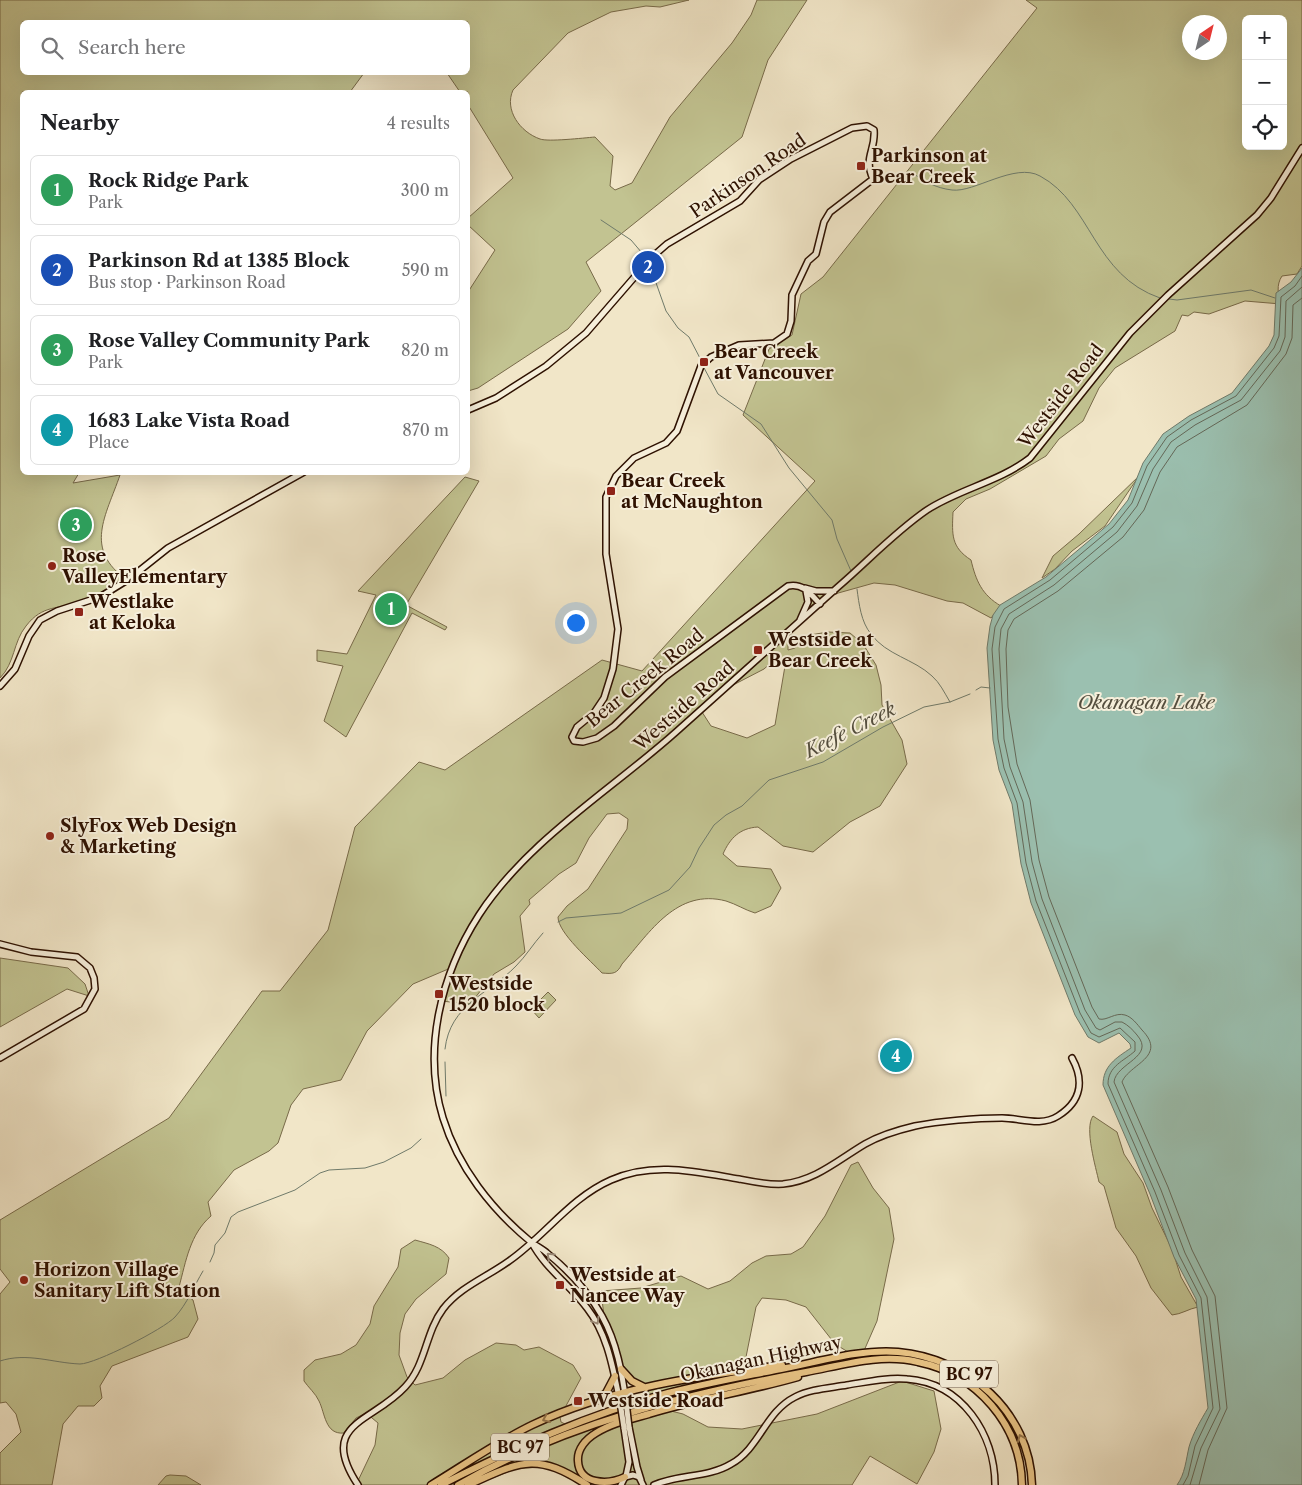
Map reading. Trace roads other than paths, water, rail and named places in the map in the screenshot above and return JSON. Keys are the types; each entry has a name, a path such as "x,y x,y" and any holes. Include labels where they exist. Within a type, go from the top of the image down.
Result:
{"highway":[{"name":"Okanagan Highway","path":"441,1485 487,1462 561,1430 667,1393 841,1357 876,1352 898,1352 927,1356 950,1364 972,1376 1004,1407 1016,1426 1028,1454 1032,1485"},
{"path":"431,1485 510,1436 551,1417 592,1402 622,1398 646,1388 728,1371 841,1357"},
{"name":"Okanagan Highway","path":"458,1485 531,1449 598,1422 634,1411 760,1380 877,1359 918,1361 950,1373 975,1388 990,1402 1006,1425 1020,1458 1022,1485"},
{"path":"626,1477 610,1484 590,1481 583,1474 578,1464 578,1454 590,1438 620,1422 843,1365"},
{"path":"621,1369 632,1381 646,1388"},
{"path":"592,1402 606,1393 615,1376"},
{"path":"468,1485 513,1466 528,1463 561,1469 587,1485"}],"street":[{"name":"Parkinson Road","path":"470,409 496,398 546,366 586,333 650,258 667,244 740,201 760,180 791,159 852,128 867,126 874,130 875,139 868,160 868,169 873,179"},
{"name":"Westside Road","path":"626,1477 629,1462 621,1369 608,1328 596,1306 581,1287 546,1251 532,1243 486,1196 471,1177 450,1139 442,1115 436,1091 434,1047 443,999 456,960 488,902 527,857 660,746 894,536 927,510 942,501 1010,472 1030,458 1130,332 1257,215 1271,198 1302,148"},
{"name":"Bear Creek Road","path":"805,588 797,584 788,586 665,677 614,726 597,738 582,742 574,741 572,737 577,726 594,713 604,698 613,669 618,629 606,554 606,496 616,476 634,458 666,443 677,431 701,366 711,357 739,345 774,343 787,334 791,321 792,296 808,261 816,254 824,222 830,212 873,179"},
{"path":"0,686 15,669 29,636 40,620 56,611 100,597 129,579 168,548 299,475"},
{"path":"805,588 816,591 834,591"},
{"path":"805,588 820,604"},
{"path":"798,623 808,602 805,588"},
{"path":"0,944 32,952 77,957 90,968 94,978 95,989 84,1010 0,1058"},
{"path":"358,1485 344,1459 344,1444 350,1429 386,1403 408,1384 422,1361 435,1322 452,1300 509,1262 586,1193 624,1175 648,1170 670,1169 763,1184 789,1183 814,1176 867,1143 915,1126 1002,1118 1038,1122 1057,1117 1072,1104 1078,1092 1080,1073 1072,1058"},
{"name":"Westside Road","path":"532,1243 539,1256 575,1293 594,1316 603,1334 622,1398"},
{"path":"621,1485 626,1477 633,1474 642,1482 663,1481 716,1470 731,1464 751,1449 774,1413 795,1396 864,1382 906,1379 922,1382 943,1390 964,1405 978,1422 990,1447 995,1466 995,1485"},
{"name":"Westside Road","path":"626,1428 642,1482"},
{"path":"654,1485 663,1481"}],"water":[{"name":"Okanagan Lake","path":"1302,268 1302,1485 1177,1485 1184,1472 1189,1447 1197,1427 1208,1408 1196,1299 1174,1257 1150,1194 1103,1085 1105,1073 1111,1063 1131,1048 1130,1044 1119,1033 1099,1043 1088,1037 1075,1015 1031,903 1021,864 1012,804 999,770 993,740 987,648 993,615 1000,605 1046,577 1109,524 1128,500 1143,463 1163,434 1189,416 1232,393 1269,346 1274,335 1276,293 1291,282"}],"waterway":[{"path":"911,172 930,184 952,190 961,190 1019,173 1030,173 1040,176 1057,188 1071,204 1106,257 1120,273 1138,287 1160,298"},
{"path":"601,220 631,240 648,260"},
{"path":"649,263 666,311 678,328 689,337 702,362"},
{"path":"1169,299 1177,300 1251,290 1275,298"},
{"path":"703,366 718,394 761,424 789,468 832,520 837,539 851,571"},
{"path":"857,589 863,618 871,634 884,647 917,665 932,676 950,702"},
{"name":"Keefe Creek","path":"976,690 981,687 990,688"},
{"name":"Keefe Creek","path":"558,922 566,918 621,913 669,890 690,867 699,848 714,825 726,815 742,806 769,780 823,762 883,727 924,707 950,702 970,694"},
{"name":"Keefe Creek","path":"445,1049 448,1034 454,1021 463,1010 516,966 543,933"},
{"name":"Keefe Creek","path":"445,1062 446,1096"},
{"name":"Keefe Creek","path":"210,1262 215,1245 225,1233 231,1217 238,1212 295,1190 320,1173 329,1170 365,1168 384,1162 411,1148 421,1139"},
{"name":"Keefe Creek","path":"0,1361 30,1358 80,1364 114,1352 158,1329 175,1317 187,1301 203,1271"}],"place":[{"name":"Parkinson at Bear Creek","path":"861,166"},
{"name":"Parkinson Rd at 1385 Block","path":"648,267"},
{"name":"Bear Creek at Vancouver","path":"704,362"},
{"name":"Bear Creek at McNaughton","path":"611,491"},
{"name":"Rose Valley Community Park","path":"76,525"},
{"name":"Rose ValleyElementary","path":"52,566"},
{"name":"Rock Ridge Park","path":"391,609"},
{"name":"Westlake at Keloka","path":"79,612"},
{"name":"Westside at Bear Creek","path":"758,650"},
{"name":"SlyFox Web Design & Marketing","path":"50,836"},
{"name":"Westside 1520 block","path":"439,994"},
{"name":"1683 Lake Vista Road","path":"896,1056"},
{"name":"Horizon Village Sanitary Lift Station","path":"24,1280"},
{"name":"Westside at Nancee Way","path":"560,1285"},
{"name":"Westside Road","path":"578,1401"}]}
